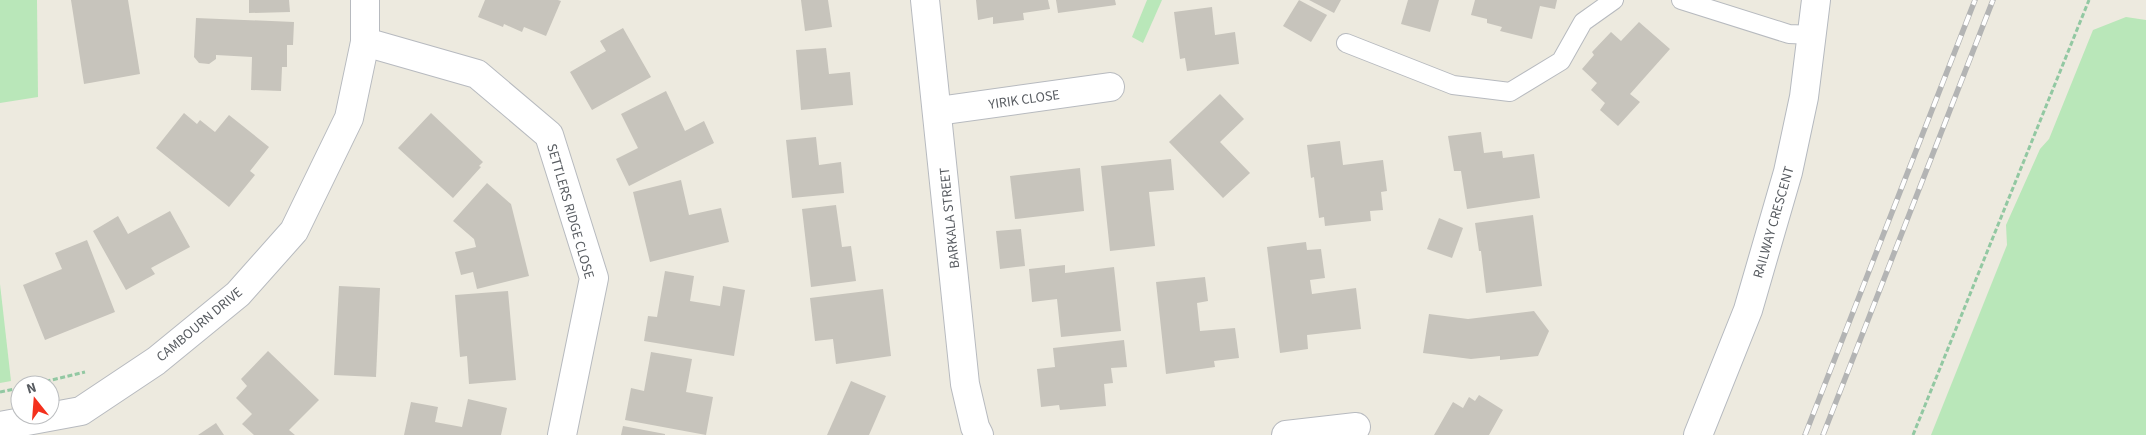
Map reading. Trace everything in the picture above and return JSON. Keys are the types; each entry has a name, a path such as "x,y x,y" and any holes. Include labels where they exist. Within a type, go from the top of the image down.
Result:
{"street":[{"name":"CAMBOURN DRIVE","path":"11,428 81,411 156,361 238,294 294,230 349,118 365,42 365,0"},
{"name":"BARKALA STREET","path":"926,0 966,384 975,428 979,435"},
{"name":"RAILWAY CRESCENT","path":"1698,435 1748,310 1788,172 1804,97 1816,0"},
{"name":"SETTLERS RIDGE CLOSE","path":"365,42 477,74 548,135 594,278 562,435"},
{"name":"YIRIK CLOSE","path":"938,111 1110,87"},
{"path":"1286,435 1356,427"}],"lane":[{"path":"1346,43 1453,85 1510,92 1561,61 1583,22 1614,0"},
{"path":"1680,0 1790,34 1813,36"}],"path":[{"path":"1912,435 2089,0"},
{"path":"60,378 85,372 93,366"}],"green space":[{"path":"0,0 37,0 38,97 0,103"},
{"path":"1147,0 1162,0 1143,43 1132,37"},
{"path":"2126,17 2146,20 2146,435 1931,435 2007,245 2006,225 2040,149 2049,139 2093,30"},
{"path":"0,284 10,375 10,381 0,383"}],"building":[{"path":"71,0 128,0 140,74 84,84"},
{"path":"249,0 289,0 290,12 249,13"},
{"path":"485,0 561,1 546,36 524,27 522,32 504,24 503,27 478,17"},
{"path":"801,0 828,0 832,27 805,31"},
{"path":"976,0 1048,0 1050,9 1023,13 1024,20 993,24 993,17 978,20"},
{"path":"1056,0 1115,0 1116,5 1058,13"},
{"path":"1299,0 1327,15 1311,42 1283,26"},
{"path":"1309,0 1341,0 1334,13"},
{"path":"1408,0 1439,0 1430,32 1401,24"},
{"path":"1475,0 1557,0 1555,9 1540,6 1532,39 1500,31 1502,27 1487,23 1487,19 1471,15"},
{"path":"1212,7 1215,35 1235,32 1239,64 1187,71 1185,58 1180,59 1174,12"},
{"path":"196,18 294,22 293,45 287,45 287,67 282,67 281,91 251,90 252,57 216,55 216,59 209,64 199,63 194,57"},
{"path":"1639,22 1670,49 1630,94 1640,102 1618,126 1600,110 1605,103 1591,90 1597,83 1582,69 1594,55 1592,52 1611,32 1621,41"},
{"path":"623,28 651,77 592,110 570,72 606,51 600,41"},
{"path":"826,48 829,74 850,72 853,105 801,110 796,50"},
{"path":"666,91 685,131 704,121 714,143 629,186 616,159 638,148 621,114"},
{"path":"1220,94 1244,119 1220,142 1250,173 1223,198 1169,142"},
{"path":"184,113 197,124 200,120 215,132 229,115 269,147 250,171 255,175 229,207 156,148"},
{"path":"431,113 483,162 479,166 481,167 453,198 398,148"},
{"path":"1481,132 1484,153 1502,151 1503,158 1534,154 1540,198 1467,209 1461,171 1454,171 1448,136"},
{"path":"816,137 819,165 841,162 844,193 792,198 786,140"},
{"path":"1340,141 1343,165 1383,160 1387,191 1381,192 1383,210 1370,211 1371,221 1325,226 1324,217 1319,218 1314,177 1311,178 1307,145"},
{"path":"1171,159 1174,190 1149,192 1155,246 1110,251 1101,166"},
{"path":"1080,168 1084,211 1015,219 1010,176"},
{"path":"681,180 689,215 721,208 729,242 650,262 633,192"},
{"path":"487,183 511,204 529,276 477,289 473,272 461,275 455,252 476,247 474,239 453,221"},
{"path":"836,205 842,247 851,246 856,281 811,287 802,209"},
{"path":"170,211 190,247 151,268 155,274 126,290 93,231 118,216 128,234"},
{"path":"1533,215 1542,286 1486,293 1481,251 1479,251 1475,223"},
{"path":"1439,218 1463,228 1452,258 1427,249"},
{"path":"1021,229 1025,266 1000,269 996,231"},
{"path":"87,240 115,312 45,340 23,285 62,269 55,253"},
{"path":"1306,242 1307,250 1321,249 1325,278 1310,280 1312,294 1356,288 1361,329 1307,335 1308,349 1280,353 1267,247"},
{"path":"1065,265 1065,273 1114,267 1121,331 1061,337 1057,299 1032,302 1029,269"},
{"path":"665,271 694,276 690,301 720,306 723,286 745,290 734,356 644,341 648,316 657,317"},
{"path":"1205,277 1208,301 1197,303 1200,331 1235,328 1239,358 1214,361 1215,367 1166,374 1156,282"},
{"path":"339,286 380,288 376,377 334,375"},
{"path":"883,289 891,356 836,364 833,339 815,341 810,298"},
{"path":"508,291 516,380 469,384 467,356 460,357 455,295"},
{"path":"1534,311 1549,331 1538,356 1500,360 1500,356 1471,359 1423,353 1429,314 1468,319"},
{"path":"1124,340 1127,367 1111,368 1113,383 1104,384 1106,406 1060,410 1059,405 1041,407 1037,369 1055,367 1053,348"},
{"path":"268,351 319,400 289,430 295,435 254,435 242,424 252,414 236,398 247,386 241,379"},
{"path":"651,352 692,359 686,392 713,397 706,435 625,420 631,388 644,391"},
{"path":"851,381 886,396 869,435 827,435"},
{"path":"1479,395 1503,410 1489,435 1434,435 1453,402 1463,408 1469,397 1475,401"},
{"path":"468,399 507,408 501,435 404,435 411,402 438,407 435,422 462,427"},
{"path":"216,423 224,435 198,435"},
{"path":"623,426 665,434 665,435 621,435"}],"railway":[{"path":"1805,435 1975,0"},
{"path":"1823,435 1993,0"}]}
